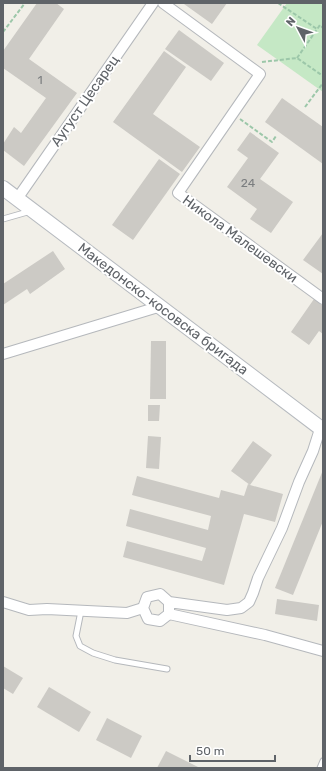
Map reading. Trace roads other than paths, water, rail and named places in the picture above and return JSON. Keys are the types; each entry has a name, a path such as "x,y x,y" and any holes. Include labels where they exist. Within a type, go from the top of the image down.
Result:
{"street":[{"name":"Аугуст Цесарец","path":"17,199 154,3"},
{"name":"Никола Малешевски","path":"163,3 260,74 178,194 323,299"},
{"name":"Македонско-косовска бригада","path":"3,188 158,306 243,368 322,430"},
{"path":"3,354 158,306"},
{"path":"169,614 160,621 148,619 143,608 148,597 160,594 169,602 227,610 241,608 249,602 254,593 258,578 282,528 299,482 322,430"},
{"path":"3,602 29,610 47,609 126,613 143,608"},
{"path":"169,602 169,614"},
{"path":"169,614 265,635 323,651"}],"lane":[{"path":"3,219 34,211"},
{"path":"81,611 76,636 80,646 93,653 115,660 167,669"},
{"path":"320,768 323,761"}]}
